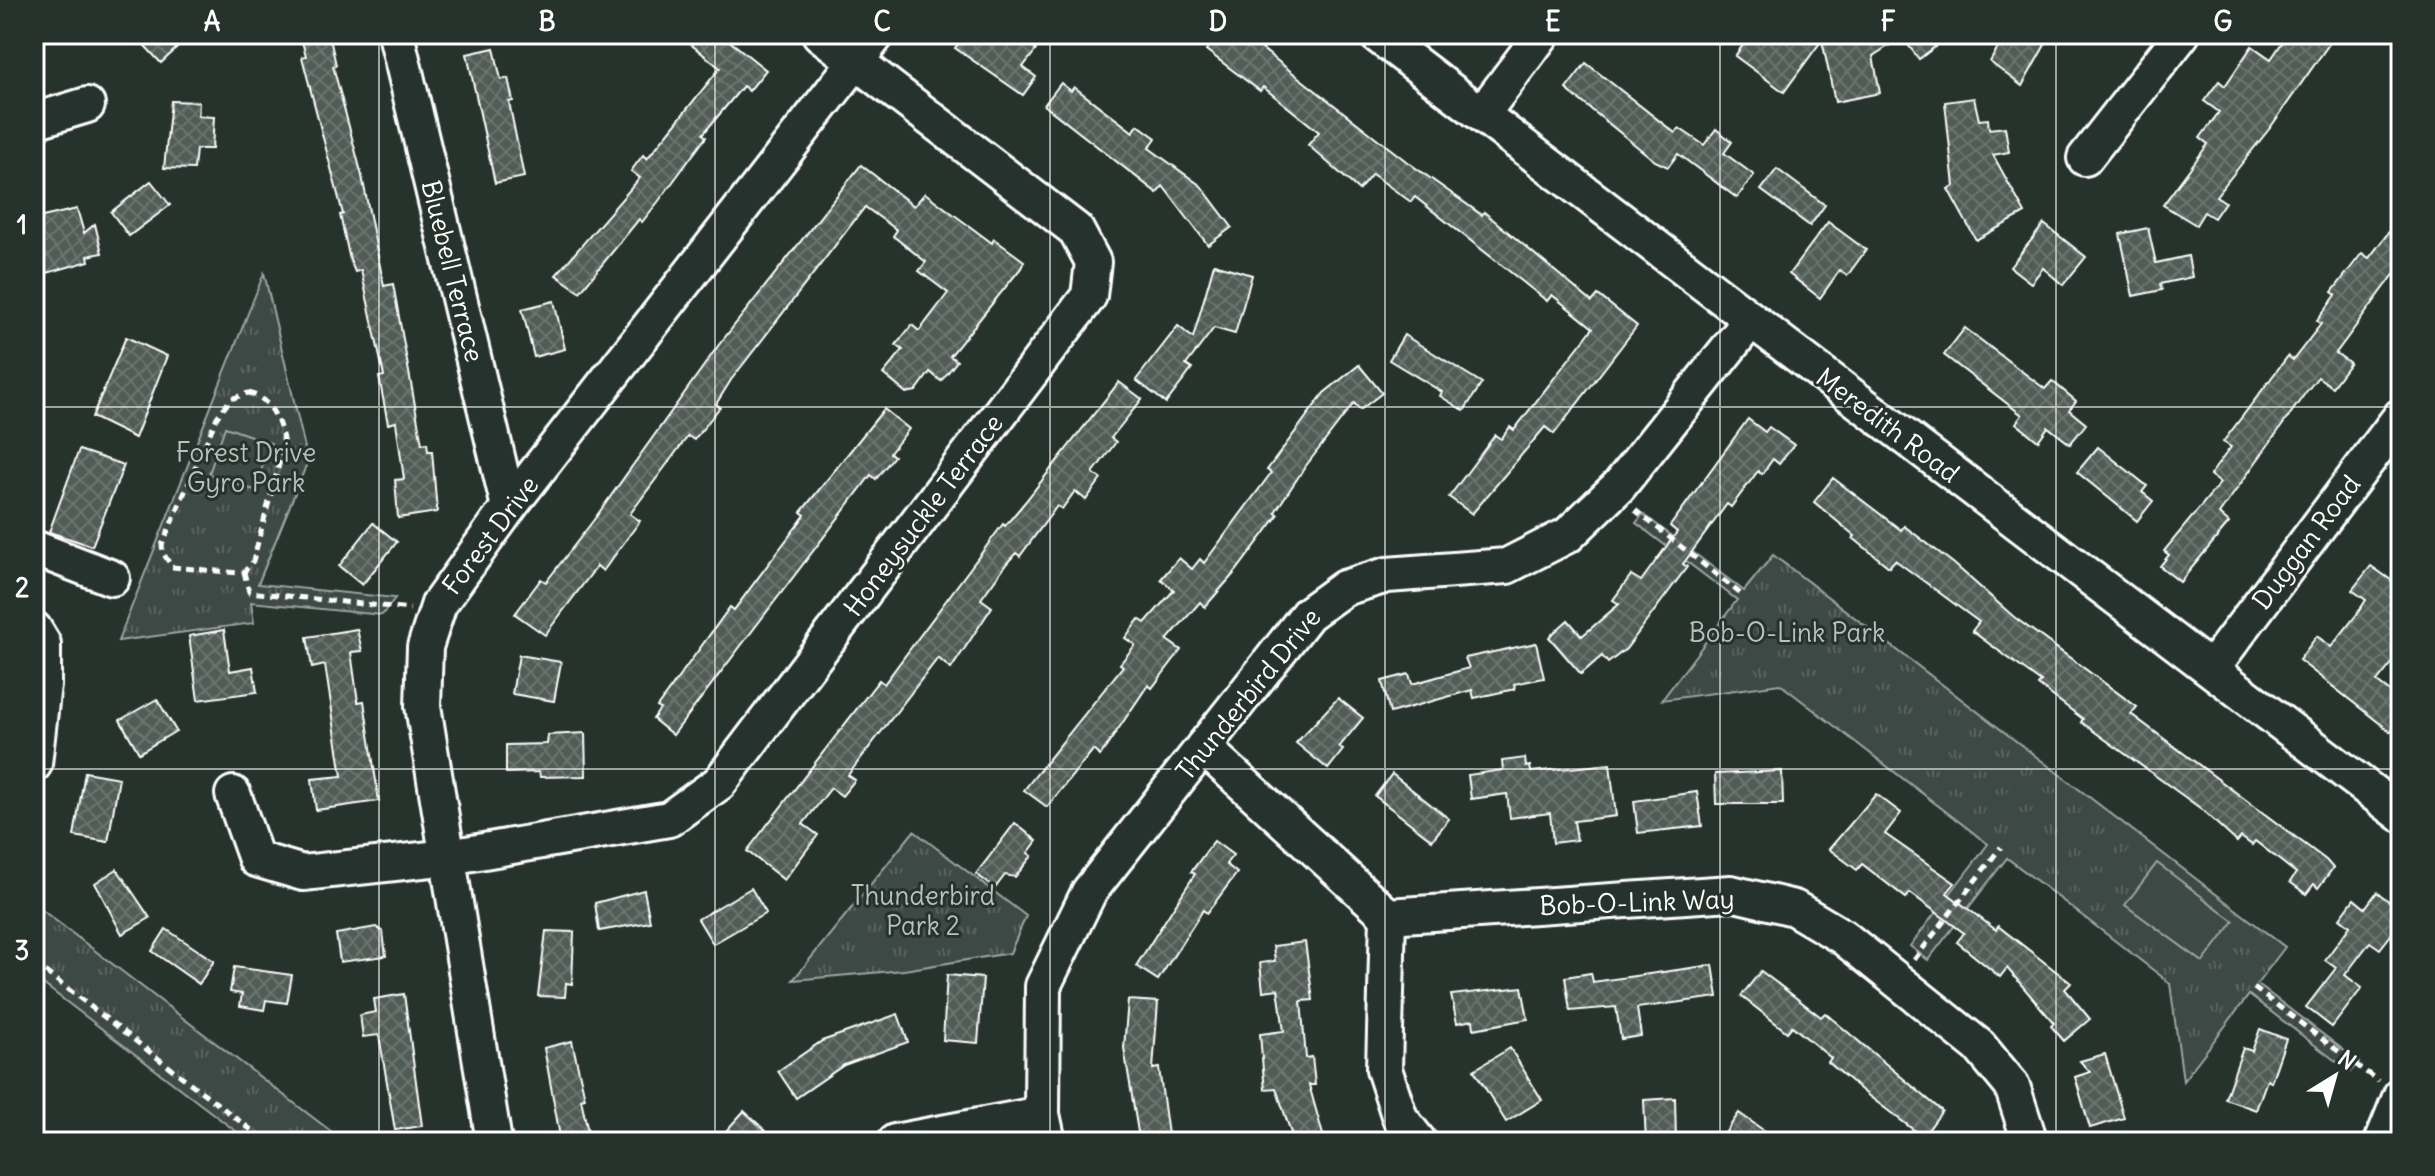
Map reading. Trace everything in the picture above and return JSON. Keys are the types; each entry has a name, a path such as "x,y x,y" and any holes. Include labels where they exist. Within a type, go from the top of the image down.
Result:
{"street":[{"name":"Bluebell Terrace","path":"396,34 509,507"},
{"path":"820,34 856,62"},
{"name":"Forest Drive","path":"494,1142 423,706 425,647 436,612 509,507 877,34"},
{"name":"Meredith Road","path":"1376,34 2401,814"},
{"path":"1482,114 1542,34"},
{"path":"2085,158 2182,34"},
{"name":"Honeysuckle Terrace","path":"233,794 256,859 303,873 449,857 669,819 719,783 1089,296 1093,262 1076,230 856,62"},
{"path":"34,121 87,105"},
{"name":"Thunderbird Drive","path":"1045,1128 1043,986 1089,892 1308,614 1344,588 1387,575 1507,566 1568,535 1612,492 1750,321"},
{"name":"Duggan Road","path":"2211,669 2401,416"},
{"path":"34,548 112,578"},
{"path":"34,629 43,644 46,659 38,682 34,764"},
{"path":"1203,747 1388,916 1384,1069 1400,1118 1419,1142"},
{"name":"Bob-O-Link Way","path":"1388,916 1731,893 1794,908 1843,937 1979,1046 2012,1086 2030,1142"},
{"path":"2382,1142 2400,1096"},
{"path":"895,1142 1045,1128"}],"path":[{"path":"248,393 264,400 272,410 282,430 284,446 262,540 253,561 244,572 180,570 167,561 162,545 222,408 238,394 248,393"},
{"path":"1612,492 1742,595"},
{"path":"244,572 249,592 436,612"},
{"path":"1898,981 2001,847"},
{"path":"34,963 267,1142"},
{"path":"2254,988 2400,1096"}],"green space":[{"name":"Forest Drive Gyro Park","path":"264,273 308,461 258,584 395,598 382,615 251,602 254,623 118,641"},
{"path":"225,427 271,443 254,490 209,474"},
{"name":"Bob-O-Link Park","path":"1643,514 1744,591 1773,555 2285,947 2257,984 2359,1062 2350,1072 2249,995 2183,1081 2170,983 2007,858 1928,960 1910,946 1988,844 1780,684 1662,700 1737,600 1636,523"},
{"name":"Thunderbird Park 2","path":"914,831 1026,916 1010,953 904,970 793,980"},
{"path":"2157,863 2234,921 2203,962 2125,905"},
{"path":"34,904 345,1142 250,1142 34,977"}],"building":[{"path":"134,34 192,34 161,63"},
{"path":"300,34 329,34 336,65 333,66 362,176 384,286 393,284 422,444 427,443 428,451 432,451 437,512 398,518 395,480 404,479 396,422 388,424 379,377 384,376 361,270 355,272 350,260 340,215 343,214 302,57 306,56"},
{"path":"678,34 721,34 766,70 749,91 743,86 703,134 706,137 658,202 642,222 639,219 580,292 556,275 640,178 631,171 643,155 647,159 720,68"},
{"path":"966,34 1014,34 1036,50 1023,67 1036,77 1023,95 955,48"},
{"path":"1218,34 1243,34 1406,161 1482,215 1484,212 1592,302 1598,295 1637,326 1554,434 1545,427 1472,514 1449,497 1495,435 1501,439 1510,427 1514,430 1593,328 1552,295 1547,301 1415,197 1411,202 1372,174 1359,190 1308,145 1319,132 1263,87 1260,91 1206,50"},
{"path":"1751,34 1952,34 1919,59 1902,37 1873,56 1880,93 1835,102 1822,40 1784,92 1735,56"},
{"path":"2005,34 2051,34 2022,86 1990,62"},
{"path":"2288,34 2336,34 2270,128 2216,196 2225,202 2214,218 2204,212 2196,225 2163,205 2208,144 2200,138 2219,112 2204,101 2219,81 2225,86 2252,46 2271,59"},
{"path":"494,48 501,80 508,78 513,101 509,102 524,177 495,183 467,54"},
{"path":"1586,63 1675,133 1679,128 1704,145 1716,129 1732,142 1724,153 1754,175 1737,198 1678,154 1668,167 1655,161 1566,89"},
{"path":"1061,83 1071,91 1074,87 1133,132 1138,125 1156,138 1149,148 1201,186 1232,227 1208,245 1163,186 1157,193 1044,105"},
{"path":"1974,98 1979,120 1988,119 1989,129 2005,127 2009,152 1993,155 2025,213 1976,240 1948,189 1954,186 1945,102"},
{"path":"171,101 199,102 198,116 214,117 212,149 196,149 194,169 164,168"},
{"path":"861,165 914,206 925,193 992,243 994,239 1024,261 950,356 957,361 941,381 930,372 916,391 906,393 883,374 903,350 896,345 912,325 919,331 948,293 919,271 926,262 893,236 897,230 865,207 731,380 716,404 720,407 694,440 688,436 630,514 640,521 603,571 597,566 545,635 515,614 541,579 546,582 718,346"},
{"path":"1777,169 1825,205 1810,226 1761,190"},
{"path":"151,181 170,205 129,236 111,212"},
{"path":"77,209 84,233 95,224 102,253 88,256 89,261 40,275 34,250 34,219"},
{"path":"2401,216 2401,265 2336,353 2350,363 2332,387 2318,377 2306,392 2219,514 2229,523 2180,582 2160,566 2169,555 2164,551 2220,483 2210,475 2231,447 2223,442 2288,356 2293,360 2321,324 2317,321 2336,295 2332,292 2362,253 2369,258"},
{"path":"1828,222 1866,250 1847,276 1840,270 1820,298 1789,274"},
{"path":"2044,224 2086,257 2063,285 2043,268 2031,283 2010,267"},
{"path":"2148,228 2156,263 2188,256 2192,277 2160,284 2162,290 2133,296 2120,234"},
{"path":"1214,264 1252,275 1235,334 1214,328 1186,365 1192,369 1166,403 1136,380 1178,326 1193,338"},
{"path":"554,301 565,349 534,357 522,309"},
{"path":"1965,328 2045,389 2052,381 2076,401 2069,410 2086,424 2070,444 2048,427 2038,441 2016,423 2022,415 1944,355"},
{"path":"1404,335 1482,383 1464,411 1440,396 1442,392 1389,360"},
{"path":"126,337 167,356 135,438 92,417"},
{"path":"1359,365 1382,393 1360,410 1354,403 1305,467 1275,512 1278,515 1237,570 1205,607 1200,602 1167,640 1181,650 1152,688 1148,685 1100,756 1093,750 1047,807 1024,790 1123,666 1120,664 1135,645 1125,638 1139,619 1145,623 1174,590 1161,579 1179,558 1192,569 1200,559 1204,563 1271,473 1267,470 1324,393"},
{"path":"1119,382 1142,399 1111,438 1116,442 1093,473 1101,479 1086,500 1075,491 1062,509 1057,506 1020,556 1016,553 1007,563 981,599 992,607 951,669 938,658 848,775 855,780 842,796 831,788 803,824 818,835 784,880 747,851 879,680 884,684 1003,524 1005,526 1025,502"},
{"path":"884,409 909,429 890,453 894,456 876,479 871,475 673,735 653,719 660,709 657,707 730,607 734,610 805,515 801,512"},
{"path":"1748,419 1765,432 1769,427 1794,445 1779,464 1773,459 1762,474 1758,471 1731,507 1727,504 1683,564 1687,567 1626,649 1608,663 1602,656 1581,674 1549,637 1568,620 1582,636 1619,604 1613,600 1631,575 1641,581 1677,532 1670,526"},
{"path":"2098,447 2147,486 2142,492 2153,501 2137,521 2077,472"},
{"path":"79,450 124,465 92,546 49,532"},
{"path":"1833,478 1901,530 1904,526 1953,563 2014,617 2137,707 2131,714 2326,860 2333,868 2318,888 2314,884 2306,894 2290,882 2296,873 2255,841 2252,845 2241,837 2237,842 2200,808 2081,722 2083,719 2038,685 2041,682 1972,631 1979,622 1895,560 1889,567 1853,538 1855,536 1814,502"},
{"path":"373,523 397,542 362,585 339,566"},
{"path":"2371,566 2401,587 2401,652 2377,682 2401,700 2401,719 2391,732 2299,660 2317,636 2331,647 2357,614 2366,600 2352,590"},
{"path":"357,629 362,651 351,652 358,702 364,701 379,801 316,810 312,779 342,776 325,665 312,668 307,637"},
{"path":"224,630 230,671 253,667 257,692 198,700 189,636"},
{"path":"1536,643 1544,678 1514,684 1515,689 1474,698 1472,690 1390,713 1382,681 1409,674 1412,684 1469,668 1465,658"},
{"path":"519,655 561,662 554,701 512,694"},
{"path":"1338,698 1363,718 1339,747 1343,750 1328,769 1296,743"},
{"path":"157,699 176,731 139,753 120,720"},
{"path":"585,733 586,776 540,777 539,772 506,773 506,745 547,744 548,735"},
{"path":"1525,758 1526,767 1530,766 1531,772 1610,764 1616,816 1574,821 1577,840 1553,843 1550,813 1510,818 1507,794 1471,799 1468,775 1503,770 1502,761"},
{"path":"1782,771 1783,804 1716,804 1715,774"},
{"path":"85,772 119,778 108,842 74,836"},
{"path":"1392,774 1449,819 1432,840 1375,796"},
{"path":"1697,792 1702,826 1638,833 1634,801"},
{"path":"1876,794 1901,813 1885,834 1955,883 1947,893 1996,930 1998,926 2071,983 2065,989 2090,1019 2064,1041 2051,1026 2054,1023 2007,968 2000,977 1957,942 1964,933 1910,893 1906,898 1862,864 1857,870 1829,849"},
{"path":"1015,823 1037,841 1028,853 1032,856 1015,877 1005,875 995,888 976,874"},
{"path":"1214,841 1233,855 1226,864 1237,873 1207,913 1203,910 1158,980 1136,966 1195,874 1191,872"},
{"path":"117,869 150,918 122,934 95,883"},
{"path":"751,888 766,913 713,944 698,919"},
{"path":"644,890 650,922 599,931 595,903"},
{"path":"2377,892 2401,911 2401,922 2380,949 2370,942 2345,975 2362,988 2332,1027 2306,1007 2336,968 2325,960 2350,926 2340,918 2354,899 2365,908"},
{"path":"376,927 383,932 386,956 340,962 336,934"},
{"path":"166,929 214,961 199,984 152,951"},
{"path":"546,931 574,932 572,984 566,983 565,997 538,996"},
{"path":"1305,942 1313,1000 1301,1001 1306,1058 1312,1057 1315,1085 1309,1085 1325,1142 1294,1142 1276,1088 1265,1089 1263,1070 1260,1034 1284,1031 1278,989 1263,991 1260,963 1275,961 1273,946"},
{"path":"1713,965 1718,997 1637,1008 1641,1036 1621,1039 1616,1007 1570,1011 1565,977 1591,973 1593,982"},
{"path":"234,967 292,975 287,1003 266,1000 264,1010 240,1006 242,994 230,992"},
{"path":"1761,971 1821,1017 1825,1013 1942,1111 1923,1137 1828,1062 1831,1058 1792,1026 1787,1032 1741,996"},
{"path":"947,975 983,978 978,1043 943,1040"},
{"path":"1522,987 1528,1019 1474,1029 1473,1020 1457,1023 1451,995"},
{"path":"404,994 422,1126 395,1130 379,1035 363,1037 360,1015 376,1012 374,999"},
{"path":"1128,1000 1158,1002 1153,1069 1159,1068 1168,1135 1139,1138 1124,1048"},
{"path":"898,1014 908,1042 844,1065 796,1098 778,1071 822,1041"},
{"path":"2260,1029 2286,1039 2271,1082 2267,1080 2256,1110 2225,1099 2243,1048 2252,1051"},
{"path":"572,1041 585,1098 581,1099 590,1142 561,1142 544,1048"},
{"path":"1510,1048 1542,1100 1506,1122 1474,1070"},
{"path":"2105,1054 2124,1118 2090,1128 2075,1077 2090,1072 2080,1061"},
{"path":"1675,1098 1676,1142 1646,1142 1644,1100"},
{"path":"744,1111 766,1131 756,1142 716,1142"},
{"path":"1739,1113 1780,1142 1719,1142"}]}
